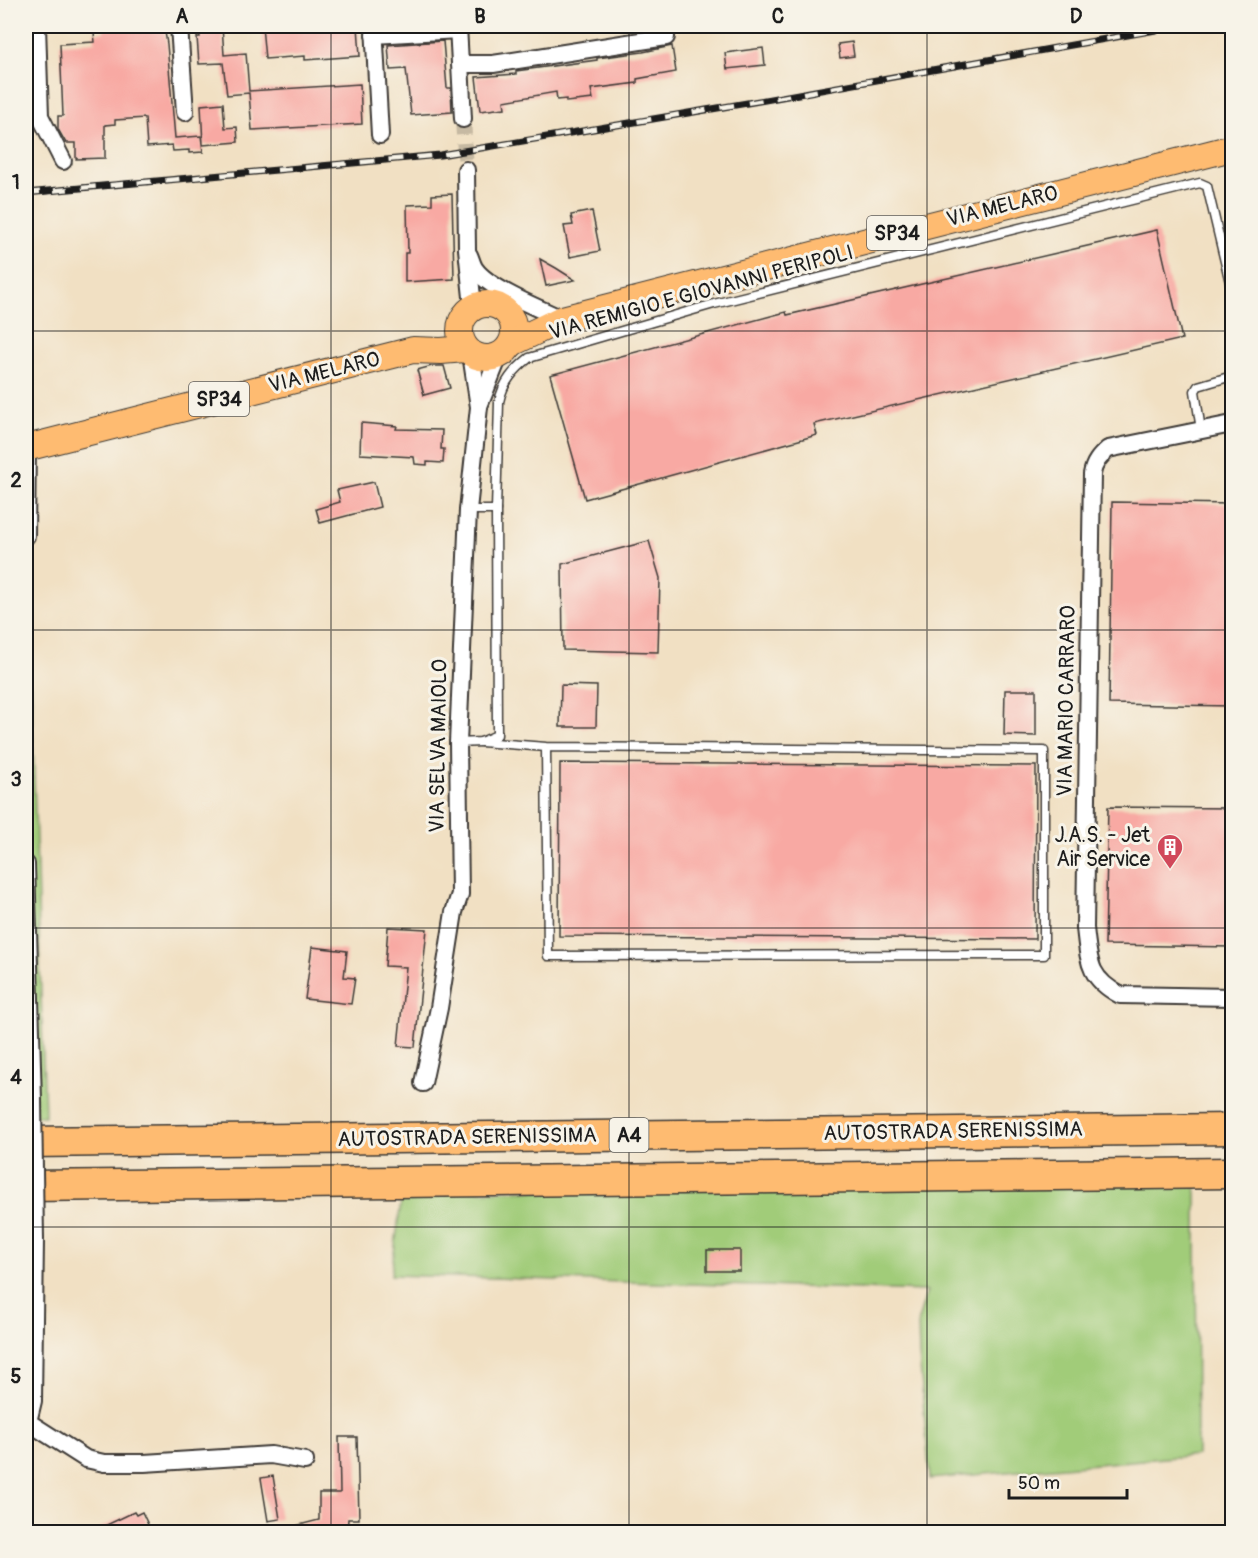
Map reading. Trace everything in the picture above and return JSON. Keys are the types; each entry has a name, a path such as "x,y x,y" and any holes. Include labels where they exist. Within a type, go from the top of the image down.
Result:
{"highway":[{"name":"AUTOSTRADA SERENISSIMA","path":"26,1142 1233,1129"},
{"name":"AUTOSTRADA SERENISSIMA","path":"26,1186 1233,1173"}],"main road":[{"name":"VIA MELARO","path":"562,319 528,317 490,304 481,304 467,334 478,358 485,359 562,319 1233,148"},
{"path":"499,307 506,312 514,327 514,335 505,350"},
{"name":"VIA MELARO","path":"26,447 413,350 436,336 467,334"}],"street":[{"path":"38,26 40,116 63,161"},
{"path":"179,26 185,112"},
{"path":"380,135 374,30 458,28 463,119"},
{"path":"460,64 493,64 666,38"},
{"name":"VIA SELVA MAIOLO","path":"423,1083 439,1008 454,912 460,894 458,743 468,510 479,407 467,334 469,276 466,170"},
{"path":"467,249 475,269 491,284 562,319"},
{"name":"VIA SELVA MAIOLO","path":"479,407 505,350"},
{"name":"VIA MARIO CARRARO","path":"1233,424 1108,449 1094,465 1091,498 1085,928 1089,962 1098,979 1107,988 1120,995 1233,997"},
{"path":"26,447 26,536"},
{"path":"26,864 35,1240 33,1401 27,1424 86,1459 104,1463 144,1463 271,1455 304,1461"}],"lane":[{"name":"VIA REMIGIO E GIOVANNI PERIPOLI","path":"481,742 497,735 496,510 500,395 509,377 529,358 714,304 1200,183 1207,186 1229,263 1233,291"},
{"path":"1201,430 1196,391 1198,386 1233,376"},
{"path":"468,510 496,510"},
{"path":"458,743 481,742 546,747 1044,751 1044,955 548,956 546,747"}],"green space":[{"path":"31,686 45,1116 26,1116 26,688"},
{"path":"1195,1184 1197,1455 930,1479 918,1320 927,1291 391,1275 401,1202 396,1202 381,1192"}],"building":[{"path":"104,26 164,26 175,138 201,136 203,152 173,151 172,145 147,147 145,118 115,120 115,124 105,125 105,158 76,159 76,143 66,143 58,129 58,116 63,116 60,44 95,42 94,33 104,32"},
{"path":"199,26 222,26 224,55 246,53 249,91 360,84 362,124 252,130 249,93 227,95 223,63 199,64 197,37 200,37"},
{"path":"262,26 358,26 360,56 305,60 305,56 265,59"},
{"path":"443,41 447,88 451,88 452,112 411,115 406,69 390,70 388,45"},
{"path":"852,42 854,56 840,58 838,44"},
{"path":"672,46 676,72 637,79 637,83 591,89 593,99 566,102 566,99 557,100 556,92 504,101 505,108 480,111 476,77 516,74 516,71 597,60 597,58"},
{"path":"763,48 765,65 727,69 725,53"},
{"path":"223,103 225,128 237,127 238,142 203,145 201,105"},
{"path":"452,194 454,279 405,282 405,253 408,253 407,205 432,204 432,195"},
{"path":"592,211 600,251 570,257 564,226 573,225 571,215"},
{"path":"1157,230 1182,339 814,424 817,435 585,499 550,375 786,312 787,315"},
{"path":"540,259 556,268 575,280 546,286"},
{"path":"444,366 450,388 424,395 417,370"},
{"path":"361,423 397,426 396,429 442,430 443,463 415,464 414,457 360,454"},
{"path":"374,482 380,507 320,523 316,509 340,502 337,490"},
{"path":"1112,502 1233,504 1233,706 1109,704"},
{"path":"649,541 660,578 658,652 563,650 562,564"},
{"path":"561,685 597,686 596,727 560,727"},
{"path":"1005,690 1036,690 1036,736 1004,735"},
{"path":"560,763 1036,766 1035,939 559,936"},
{"name":"J.A.S. - Jet Air Service","path":"1108,807 1233,808 1233,947 1105,945"},
{"path":"388,927 427,929 415,1047 398,1046 406,967 385,966"},
{"path":"312,947 347,951 344,977 355,978 351,1004 305,999"},
{"path":"707,1250 740,1250 740,1271 707,1271"},
{"path":"339,1437 357,1437 359,1519 348,1519 347,1532 287,1533 287,1528 319,1520 319,1493 340,1493"},
{"path":"273,1476 280,1519 268,1521 261,1478"},
{"path":"134,1512 136,1515 142,1512 152,1533 90,1533"}],"tunnel":[{"path":"463,119 466,170"}],"railway":[{"path":"26,193 440,155 1178,26"}],"place":[{"name":"J.A.S. - Jet Air Service","path":"1170,870"}]}
